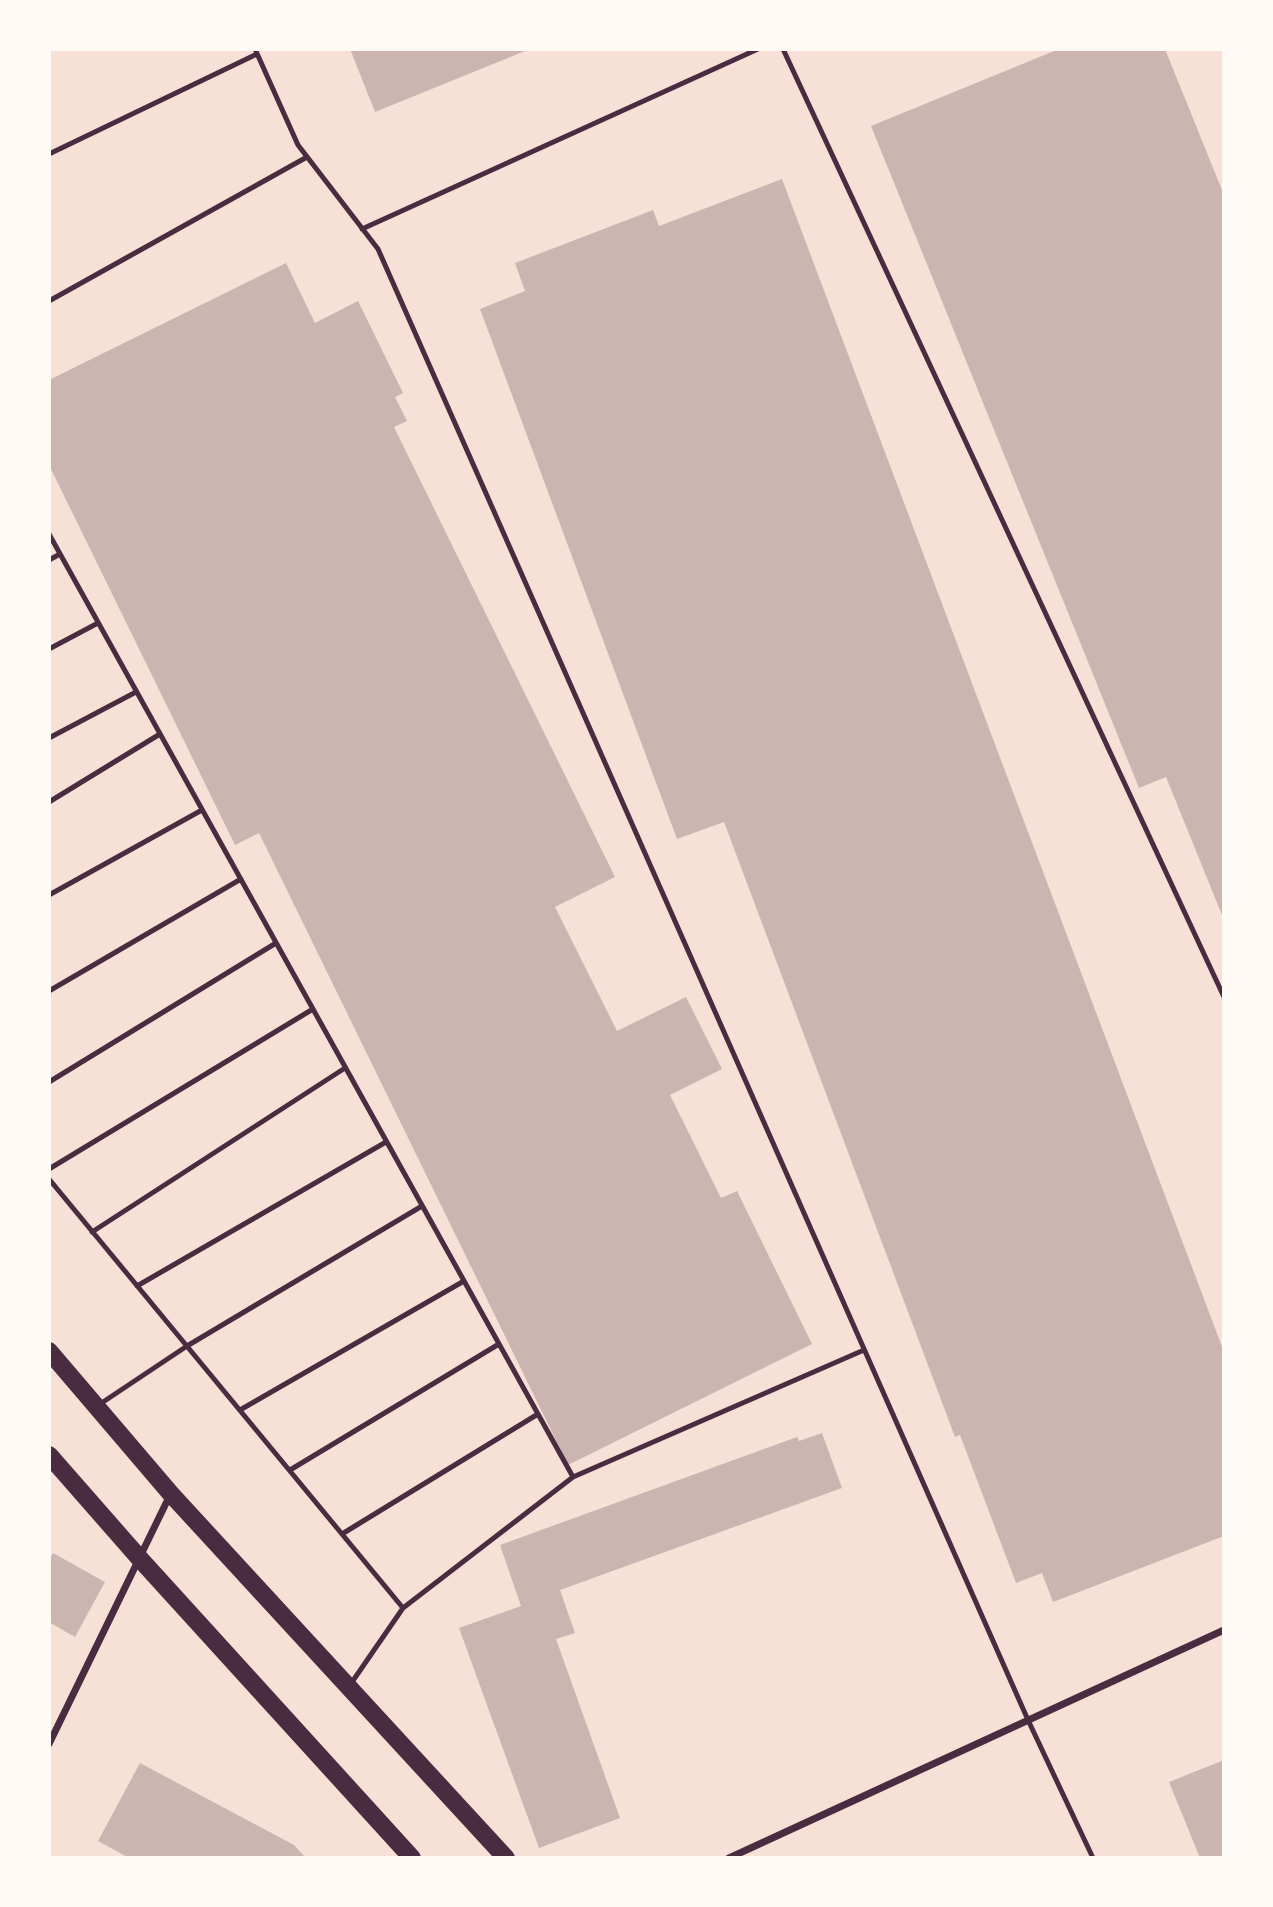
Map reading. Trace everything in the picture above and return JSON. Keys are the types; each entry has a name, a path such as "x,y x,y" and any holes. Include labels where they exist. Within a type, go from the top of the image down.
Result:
{"main road":[{"path":"49,1351 171,1494 506,1858"},
{"path":"49,1455 412,1858"}],"street":[{"path":"49,1744 171,1494"},
{"path":"729,1858 744,1855 1224,1630"}],"lane":[{"path":"362,229 758,49"},
{"path":"783,49 1224,997"},
{"path":"49,154 256,51 298,145 378,249 1028,1720 1093,1858"},
{"path":"49,301 307,157"},
{"path":"49,534 573,1477"},
{"path":"49,560 60,554"},
{"path":"49,649 99,623"},
{"path":"49,738 136,692"},
{"path":"49,802 160,734"},
{"path":"49,895 202,810"},
{"path":"49,991 241,879"},
{"path":"49,1082 276,943"},
{"path":"49,1169 313,1009"},
{"path":"92,1232 345,1068"},
{"path":"137,1286 386,1142"},
{"path":"49,1179 404,1608"},
{"path":"96,1406 187,1346 422,1206"},
{"path":"240,1410 464,1281"},
{"path":"290,1471 499,1345"},
{"path":"348,1687 404,1608 573,1477 864,1350"},
{"path":"342,1534 538,1414"}],"building":[{"path":"350,49 530,49 375,112"},
{"path":"1059,49 1165,49 1224,195 1224,920 1166,777 1139,788 871,126"},
{"path":"782,179 1224,1352 1224,1536 1053,1602 1042,1573 1016,1583 960,1435 955,1437 724,822 677,839 480,309 525,291 515,263 653,210 659,226"},
{"path":"286,263 315,323 358,301 403,393 395,397 407,421 394,427 615,877 555,907 617,1031 686,997 722,1069 670,1095 721,1198 737,1191 812,1344 568,1465 259,833 235,845 49,465 49,380"},
{"path":"822,1433 842,1488 560,1590 575,1633 556,1639 620,1818 539,1848 459,1628 521,1606 500,1545 797,1437 799,1441"},
{"path":"53,1553 105,1582 75,1637 49,1622 49,1561"},
{"path":"1224,1760 1224,1858 1200,1858 1169,1782"},
{"path":"140,1763 294,1845 306,1858 129,1858 98,1841"}]}
